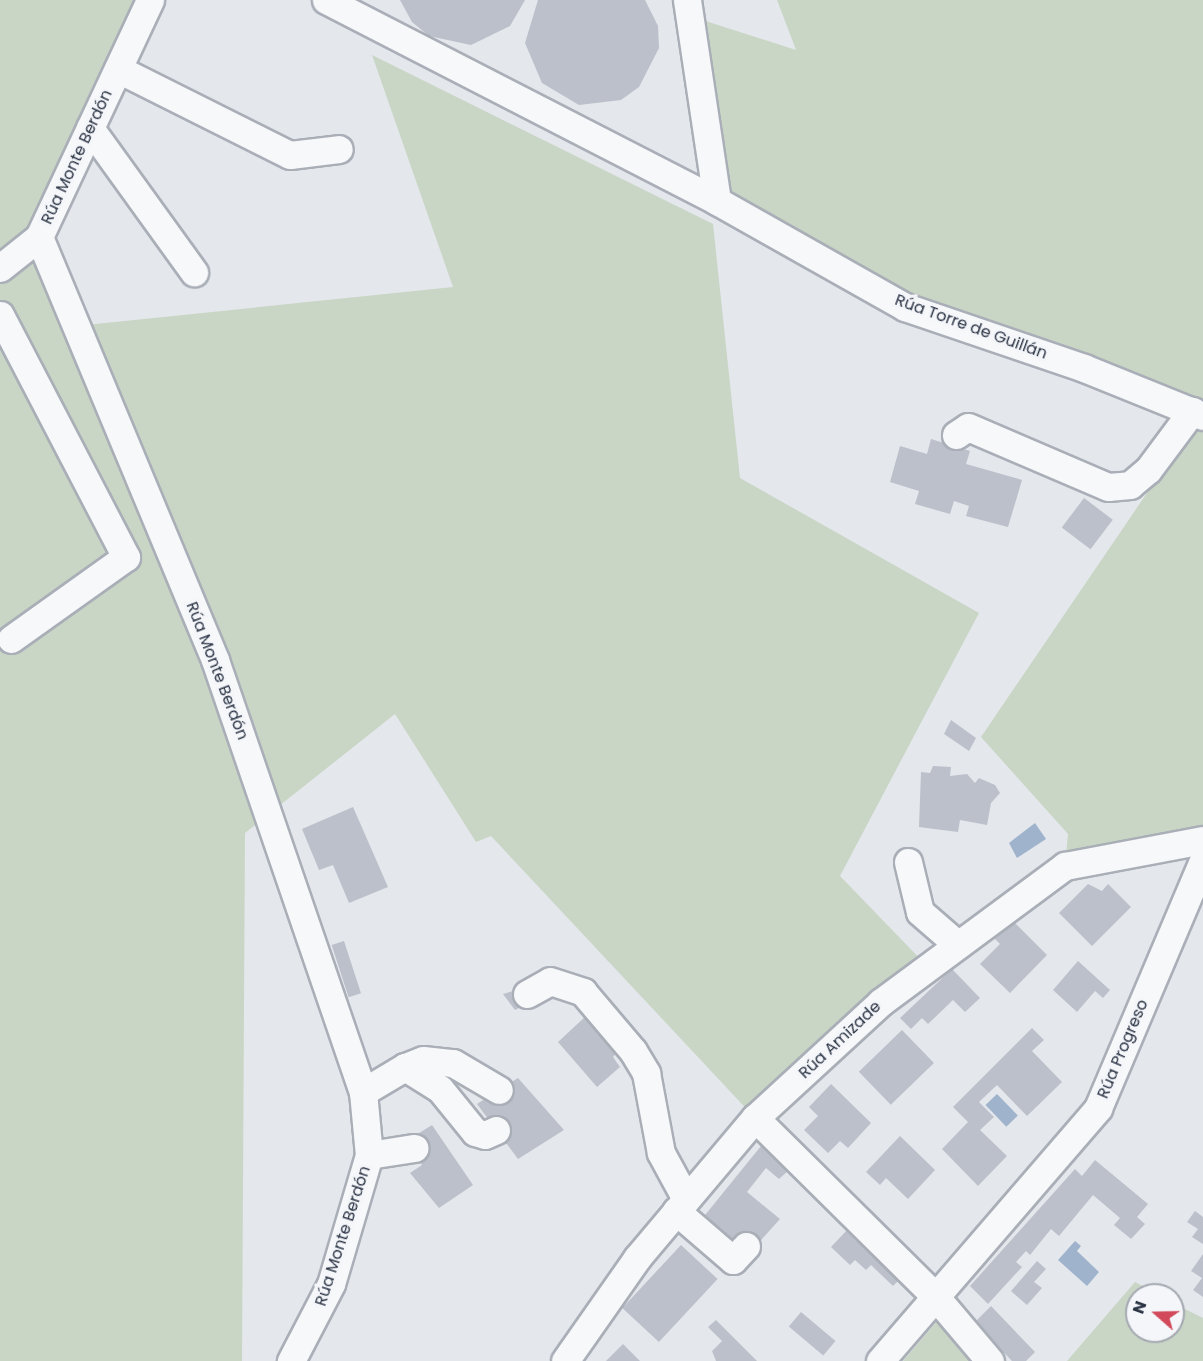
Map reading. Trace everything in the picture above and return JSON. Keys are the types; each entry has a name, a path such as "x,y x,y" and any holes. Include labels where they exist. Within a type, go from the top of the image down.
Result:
{"street":[{"name":"Rúa Monte Berdón","path":"150,0 39,237 214,660 363,1092 369,1155 331,1284 291,1361"},
{"name":"Rúa Torre de Guillán","path":"326,0 717,201 905,307 1197,414"},
{"path":"687,0 717,201"},
{"path":"118,69 290,155 339,148"},
{"path":"90,128 194,272"},
{"path":"0,268 39,237"},
{"path":"0,314 126,557 11,639"},
{"path":"956,435 968,427 1108,488 1130,485 1148,470 1197,414"},
{"name":"Rúa Amizade","path":"565,1361 681,1205 755,1118 881,1002 1065,866 1203,840"},
{"name":"Rúa Progreso","path":"880,1361 1098,1108 1203,861"},
{"path":"908,862 920,912 958,945"},
{"path":"527,994 559,982 583,992 602,1024 646,1073 661,1153 681,1205 733,1260 746,1246"},
{"path":"363,1092 405,1066 423,1060 453,1063 499,1090"},
{"path":"405,1066 440,1089 476,1132 485,1135 496,1130"},
{"path":"755,1118 935,1296 990,1361"},
{"path":"369,1155 414,1148"}],"green space":[{"path":"0,0 135,0 39,237 76,326 453,287 372,55 713,224 740,478 979,613 840,876 928,967 755,1118 491,836 476,842 395,714 245,833 242,1361 0,1361"},
{"path":"777,0 1203,0 1203,840 1065,866 1068,834 981,737 1200,415 905,307 717,201 693,17 796,50"},
{"path":"1125,1294 1125,1343 1185,1343 1185,1309 1203,1318 1203,1361 1067,1361"},
{"path":"940,1318 983,1361 903,1361"}],"water":[{"path":"1035,823 1046,839 1017,858 1009,843"},
{"path":"997,1094 1018,1116 1006,1127 985,1105"},
{"path":"1075,1241 1081,1246 1077,1251 1099,1272 1087,1286 1058,1260"}],"building":[{"path":"400,0 525,0 510,26 471,45 429,36 412,22"},
{"path":"538,0 645,0 658,26 659,48 639,87 621,100 579,105 542,83 525,43"},
{"path":"931,439 970,451 966,464 1022,480 1008,527 966,516 969,506 954,501 950,514 915,504 919,491 890,482 900,446 927,454"},
{"path":"1084,498 1113,520 1090,549 1062,528"},
{"path":"951,720 976,738 969,751 944,734"},
{"path":"933,766 951,767 950,776 967,774 975,783 979,778 995,785 1000,793 991,803 987,825 960,820 958,832 919,827 921,772 930,773"},
{"path":"353,807 388,887 349,903 333,865 319,870 302,829"},
{"path":"1088,884 1102,891 1108,884 1131,907 1092,946 1059,913"},
{"path":"1010,918 1047,955 1010,993 980,964 1000,944 992,936"},
{"path":"344,941 361,993 349,997 332,945"},
{"path":"1078,961 1110,990 1103,998 1095,991 1077,1012 1053,990"},
{"path":"952,969 980,998 965,1012 953,1000 928,1024 922,1018 911,1029 900,1018"},
{"path":"523,988 532,1001 515,1010 503,994"},
{"path":"586,1016 618,1051 613,1057 620,1067 597,1087 558,1042"},
{"path":"1032,1028 1044,1040 1032,1051 1062,1082 1027,1116 997,1085 979,1102 994,1117 980,1130 1007,1156 978,1186 942,1149 968,1122 953,1107"},
{"path":"902,1030 934,1063 891,1105 859,1072"},
{"path":"518,1078 564,1130 518,1159 477,1104"},
{"path":"831,1084 871,1123 848,1148 840,1141 828,1153 804,1130 818,1116 809,1107"},
{"path":"432,1125 473,1185 439,1208 410,1173 422,1165 408,1140"},
{"path":"900,1136 935,1170 908,1199 886,1178 880,1185 866,1172"},
{"path":"761,1146 790,1169 779,1179 766,1168 747,1192 780,1219 752,1250 734,1247 701,1220"},
{"path":"1095,1160 1148,1204 1137,1217 1145,1224 1131,1239 1114,1225 1120,1218 1093,1195 1059,1236 1051,1229 1030,1255 1026,1251 1016,1262 1022,1267 988,1304 970,1286 1075,1169 1082,1176"},
{"path":"1195,1211 1203,1217 1203,1244 1192,1237 1198,1229 1187,1222"},
{"path":"849,1228 901,1278 893,1286 871,1265 866,1270 855,1260 850,1265 831,1247"},
{"path":"681,1245 718,1279 659,1342 622,1308"},
{"path":"1203,1254 1203,1297 1193,1290 1202,1278 1191,1271"},
{"path":"1037,1261 1046,1269 1034,1282 1042,1288 1027,1305 1011,1291"},
{"path":"991,1306 1035,1352 1026,1361 1012,1361 975,1322"},
{"path":"801,1312 835,1341 823,1355 789,1327"},
{"path":"716,1320 757,1361 716,1361 712,1351 722,1341 708,1327"},
{"path":"623,1344 640,1361 606,1361"}]}
